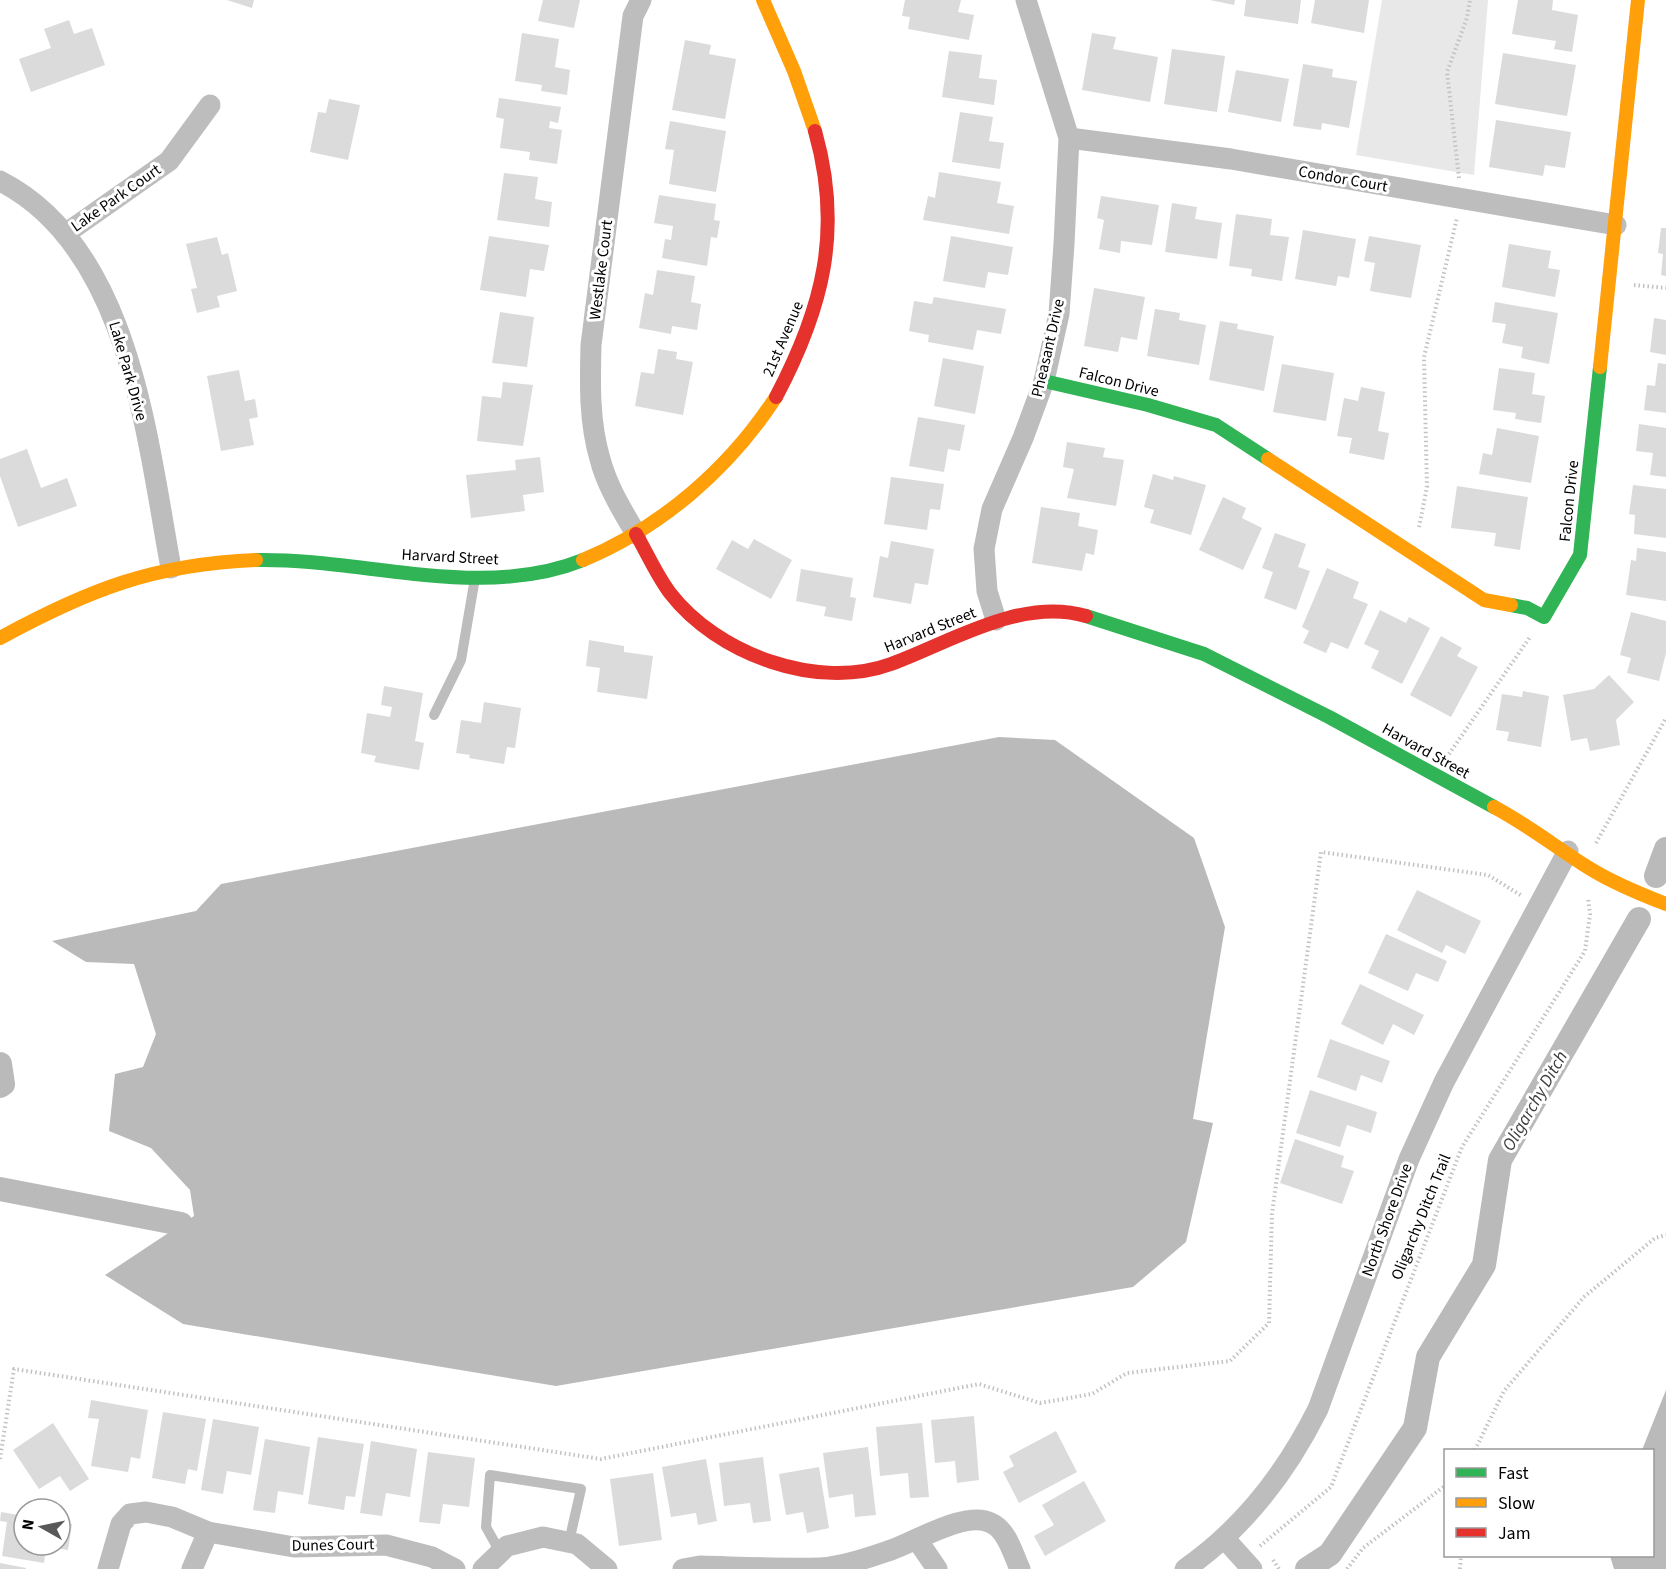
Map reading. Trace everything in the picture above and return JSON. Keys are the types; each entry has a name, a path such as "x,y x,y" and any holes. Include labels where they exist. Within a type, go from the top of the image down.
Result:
{"street":[{"name":"Westlake Court","path":"636,534 615,498 600,459 590,399 592,335 633,16 641,0"},
{"name":"21st Avenue","path":"636,534 676,507 717,473 756,427 780,389 813,319 826,258 828,196 818,134 798,75 763,0"},
{"name":"Pheasant Drive","path":"996,621 987,591 984,549 992,508 1023,438 1044,381 1059,314 1069,138 1026,0"},
{"name":"Falcon Drive","path":"1044,381 1148,405 1216,425 1484,600 1527,608 1544,617 1580,555 1638,0"},
{"name":"Lake Park Court","path":"65,234 169,161 210,105"},
{"name":"Condor Court","path":"1069,138 1232,159 1616,225"},
{"name":"Lake Park Drive","path":"0,181 24,193 65,234 84,262 118,327 142,411 171,568"},
{"name":"Harvard Street","path":"0,638 58,606 133,578 171,568 267,561 342,563 407,573 475,578 536,574 590,558 636,534 670,593 703,627 733,646 778,665 827,672 865,670 889,665 996,621 1066,610 1204,654 1329,717 1527,825 1590,868 1620,885 1666,904"},
{"name":"North Shore Drive","path":"1185,1569 1225,1539 1265,1495 1308,1428 1409,1160 1444,1082 1568,851"},
{"name":"Dunes Court","path":"108,1569 121,1524 130,1515 146,1512 172,1517 208,1532 294,1547 386,1545 432,1557 455,1569"},
{"path":"683,1569 700,1566 822,1568 918,1540 956,1522 991,1522 1003,1532 1020,1569"},
{"path":"192,1569 208,1532"},
{"path":"483,1569 507,1546 543,1537 577,1544 607,1569"},
{"path":"1225,1539 1252,1569"},
{"path":"918,1540 937,1569"}],"lane":[{"path":"434,715 460,660 475,578"},
{"path":"500,1552 486,1527 490,1475 581,1489 569,1542"}],"path":[{"path":"1414,556 1427,487 1424,357 1461,199 1447,72 1467,18 1470,0"},
{"path":"1610,283 1666,288"},
{"path":"1436,775 1544,617"},
{"path":"1594,846 1666,718"},
{"path":"0,1459 14,1370 601,1459 979,1384 1040,1403 1092,1394 1127,1372 1230,1361 1269,1323 1272,1214 1322,852 1488,875 1538,906"},
{"name":"Oligarchy Ditch Trail","path":"1262,1543 1331,1487 1462,1147 1585,951 1590,914 1586,889"},
{"path":"1475,1449 1504,1391 1584,1297 1655,1238 1666,1235"},
{"path":"1347,1569 1363,1548 1444,1487"}],"shaded area":[{"path":"1382,0 1488,0 1474,175 1356,155"},
{"path":"999,737 1055,740 1194,838 1225,927 1193,1119 1213,1123 1186,1242 1133,1287 556,1386 183,1324 105,1275 194,1216 190,1190 151,1148 109,1131 115,1074 143,1067 156,1034 134,964 86,962 52,941 196,911 221,884"},
{"path":"1666,1390 1666,1569 1614,1569 1610,1557 1654,1557 1654,1449 1642,1449"}],"building":[{"path":"227,0 254,0 252,8"},
{"path":"543,0 580,0 574,28 538,21"},
{"path":"905,0 961,0 958,12 974,15 969,40 908,29 910,17 902,16"},
{"path":"1210,0 1235,0 1234,5"},
{"path":"1246,0 1301,0 1298,24 1244,16"},
{"path":"1315,0 1369,0 1364,33 1311,23"},
{"path":"1518,0 1553,0 1552,10 1578,15 1572,52 1554,49 1556,41 1512,34"},
{"path":"69,20 74,34 92,28 105,65 31,92 19,59 51,48 44,29"},
{"path":"522,33 559,39 555,67 570,70 567,95 541,91 542,85 515,81"},
{"path":"1092,33 1116,37 1113,49 1158,57 1150,102 1082,90"},
{"path":"685,40 711,45 709,54 736,59 725,119 672,110"},
{"path":"1172,49 1225,56 1217,112 1164,104"},
{"path":"949,51 982,55 979,78 997,80 994,105 942,97"},
{"path":"1503,53 1576,65 1567,116 1495,104"},
{"path":"1303,64 1333,69 1332,77 1357,81 1349,128 1322,123 1321,130 1293,126"},
{"path":"1236,70 1289,79 1281,122 1228,112"},
{"path":"499,98 561,107 558,123 550,121 549,128 562,130 557,164 529,160 530,152 500,148 504,119 496,117"},
{"path":"329,99 360,105 348,160 310,152 318,112 326,113"},
{"path":"960,112 993,117 989,141 1004,143 1000,169 952,162"},
{"path":"1496,120 1571,132 1565,168 1545,165 1543,176 1489,167"},
{"path":"670,121 726,131 716,192 669,184 674,150 665,149"},
{"path":"939,172 1001,182 997,203 1014,206 1009,234 923,220 928,196 935,198"},
{"path":"504,173 538,177 535,199 552,202 549,227 497,220"},
{"path":"659,195 716,204 714,220 720,221 717,238 711,237 707,266 662,258 665,239 671,240 673,226 654,223"},
{"path":"1101,196 1159,205 1152,245 1121,241 1120,253 1099,249 1104,220 1097,218"},
{"path":"1172,203 1197,207 1195,219 1222,223 1217,259 1165,252"},
{"path":"1236,214 1272,219 1270,235 1289,237 1282,281 1251,276 1252,269 1229,266"},
{"path":"1661,228 1666,228 1666,276 1661,275 1663,254 1658,253"},
{"path":"1303,230 1356,239 1349,278 1338,276 1336,286 1295,279"},
{"path":"489,236 549,245 544,271 530,269 526,297 480,290"},
{"path":"951,236 1013,247 1008,275 988,272 985,288 943,281"},
{"path":"1369,236 1421,245 1411,298 1370,291 1375,263 1364,261"},
{"path":"217,237 222,255 228,253 237,291 217,296 220,307 197,313 191,289 197,288 186,244"},
{"path":"1509,244 1551,251 1548,268 1560,270 1555,297 1502,287"},
{"path":"657,270 695,276 691,302 701,304 697,330 672,326 671,334 639,328 645,293 653,295"},
{"path":"1094,288 1145,297 1137,340 1121,337 1118,352 1084,346"},
{"path":"934,297 1006,309 1001,334 977,330 973,350 928,342 929,335 909,331 914,301 932,304"},
{"path":"1495,302 1558,313 1549,364 1521,358 1523,347 1502,343 1506,324 1492,322"},
{"path":"1155,309 1180,313 1179,320 1206,325 1199,365 1147,356"},
{"path":"500,312 534,317 527,367 492,363"},
{"path":"1654,318 1666,320 1666,355 1650,352"},
{"path":"1220,321 1238,324 1237,329 1274,336 1264,391 1209,380"},
{"path":"658,349 677,352 676,359 693,362 683,415 635,406 641,372 654,374"},
{"path":"943,358 984,366 975,414 934,406"},
{"path":"1658,363 1666,364 1666,413 1644,410 1647,385 1655,386"},
{"path":"1282,364 1334,373 1326,421 1273,412"},
{"path":"1499,368 1535,373 1532,394 1545,396 1541,423 1515,419 1516,413 1493,410"},
{"path":"239,370 245,401 255,399 258,417 249,419 254,445 221,451 207,376"},
{"path":"503,382 533,385 523,446 477,441 482,396 501,398"},
{"path":"1361,387 1385,392 1378,431 1389,433 1384,460 1349,453 1352,438 1337,436 1344,398 1358,401"},
{"path":"918,417 965,425 960,451 948,449 944,472 909,466"},
{"path":"1639,424 1666,428 1666,477 1650,475 1653,453 1636,451"},
{"path":"1497,428 1539,436 1531,483 1479,474 1483,453 1492,455"},
{"path":"1067,442 1105,448 1103,457 1124,460 1116,506 1067,498 1074,469 1063,467"},
{"path":"27,449 41,488 67,478 77,506 18,527 0,476 0,459"},
{"path":"540,457 544,492 523,495 525,511 471,518 466,475 516,470 515,460"},
{"path":"1153,474 1173,480 1174,476 1206,485 1191,535 1150,523 1154,510 1144,507"},
{"path":"891,477 944,484 940,510 930,509 927,530 884,524"},
{"path":"1633,485 1666,489 1666,538 1634,534 1635,515 1629,514"},
{"path":"1457,486 1528,497 1520,550 1494,546 1496,533 1451,528"},
{"path":"1223,497 1246,508 1242,518 1262,528 1243,570 1199,550"},
{"path":"1041,507 1080,513 1078,526 1098,530 1094,555 1086,553 1082,571 1032,563"},
{"path":"1275,533 1306,544 1298,567 1310,571 1296,610 1264,598 1273,572 1262,568"},
{"path":"754,539 792,560 771,599 716,569 732,540 748,549"},
{"path":"891,541 934,549 928,585 915,583 911,604 873,597 880,556 888,558"},
{"path":"1637,548 1666,552 1666,601 1626,595 1631,560 1636,561"},
{"path":"1327,568 1359,582 1353,598 1368,604 1348,649 1331,642 1326,653 1303,643 1309,631 1302,627"},
{"path":"801,569 853,578 850,597 856,598 852,621 824,616 826,607 796,601"},
{"path":"1380,610 1406,623 1409,617 1430,628 1402,684 1371,668 1379,651 1364,644"},
{"path":"1631,612 1666,621 1666,653 1659,681 1627,673 1631,658 1620,655"},
{"path":"1441,636 1462,648 1457,656 1478,667 1451,717 1410,695"},
{"path":"589,640 624,646 624,652 653,656 647,699 597,692 600,668 586,666"},
{"path":"1609,675 1634,702 1616,720 1620,745 1590,751 1587,738 1571,741 1563,695 1594,689"},
{"path":"384,686 423,693 415,741 424,743 419,770 374,762 376,756 361,753 367,713 390,717 392,707 381,705"},
{"path":"1523,691 1549,696 1541,747 1507,741 1509,732 1496,730 1502,694 1522,697"},
{"path":"484,702 521,708 515,748 507,747 504,764 469,758 470,755 456,753 461,720 481,723"},
{"path":"1417,890 1481,921 1465,954 1446,945 1442,953 1397,930"},
{"path":"1386,934 1447,961 1438,982 1416,973 1408,991 1368,973"},
{"path":"1360,984 1424,1015 1414,1035 1393,1024 1383,1045 1341,1024"},
{"path":"1330,1039 1390,1061 1382,1083 1361,1075 1356,1091 1317,1077"},
{"path":"1310,1090 1377,1112 1371,1133 1347,1125 1340,1147 1296,1133"},
{"path":"1295,1139 1344,1156 1341,1167 1354,1171 1342,1204 1280,1183"},
{"path":"91,1400 148,1410 140,1459 131,1457 128,1472 91,1466 99,1419 88,1418"},
{"path":"163,1412 206,1419 197,1471 188,1469 185,1484 152,1478"},
{"path":"974,1416 979,1480 957,1483 955,1461 935,1463 931,1420"},
{"path":"213,1419 259,1427 251,1475 227,1471 223,1494 201,1490"},
{"path":"53,1423 89,1479 70,1491 60,1476 39,1489 13,1450"},
{"path":"922,1423 929,1497 910,1498 908,1473 880,1476 876,1427"},
{"path":"1056,1431 1077,1472 1019,1503 1003,1472 1014,1466 1009,1456"},
{"path":"318,1437 364,1444 355,1497 346,1496 344,1510 308,1504"},
{"path":"265,1439 310,1447 303,1495 278,1491 275,1513 253,1510"},
{"path":"371,1441 417,1449 410,1497 386,1493 382,1516 360,1513"},
{"path":"868,1447 876,1515 855,1517 853,1494 829,1498 823,1453"},
{"path":"428,1452 475,1458 469,1507 443,1504 440,1524 419,1522"},
{"path":"763,1457 771,1521 753,1523 750,1503 724,1506 719,1463"},
{"path":"706,1459 717,1521 698,1525 696,1513 671,1517 662,1467"},
{"path":"819,1467 829,1528 807,1533 803,1512 786,1515 779,1474"},
{"path":"653,1473 662,1540 619,1546 610,1479"},
{"path":"1084,1481 1106,1521 1045,1556 1034,1536 1054,1525 1042,1505"},
{"path":"1,1512 12,1514 12,1557 45,1557 44,1563 2,1556 7,1522 0,1521"},
{"path":"0,1563 26,1568 26,1569 0,1569"}],"waterway":[{"name":"Oligarchy Ditch","path":"1656,876 1666,849"},
{"name":"Oligarchy Ditch","path":"1307,1569 1330,1554 1415,1428 1428,1357 1484,1265 1500,1160 1639,919"},
{"path":"0,1064 3,1084 0,1086"},
{"path":"0,1189 181,1224"}],"traffic: fast":[{"path":"1511,605 1527,608 1544,617 1580,555 1600,367"},
{"path":"1044,381 1148,405 1216,425 1268,459"},
{"path":"256,560 296,561 421,575 463,577 504,577 544,572 583,560"},
{"path":"1086,616 1204,654 1329,717 1494,807"}],"traffic: slow":[{"path":"763,0 794,71 815,131"},
{"path":"1600,367 1638,0"},
{"path":"583,560 640,531 692,493 737,448 776,397"},
{"path":"1268,459 1484,600 1511,605"},
{"path":"0,638 63,606 123,582 185,567 256,560"},
{"path":"1494,807 1598,873 1666,904"}],"traffic: jam":[{"path":"776,397 806,332 824,268 827,202 823,167 815,131"},
{"path":"636,534 665,586 690,615 714,634 741,649 770,661 801,669 832,673 862,671 891,664 962,634 1012,617 1037,612 1061,612 1086,616"}]}
